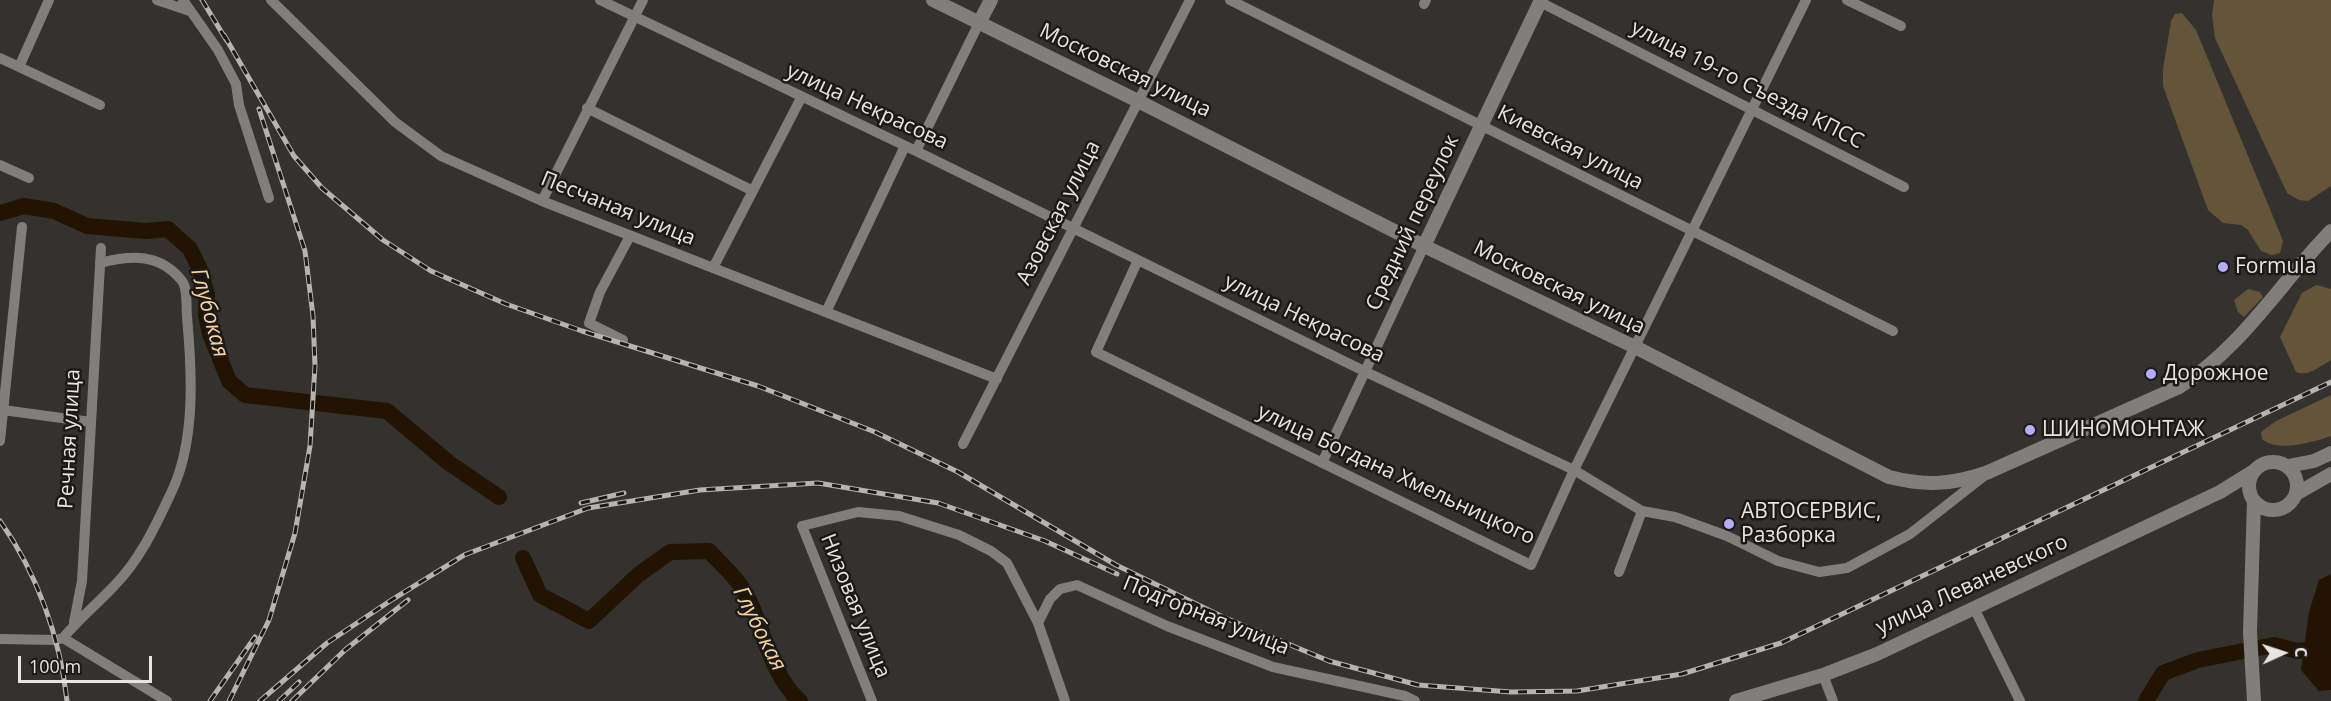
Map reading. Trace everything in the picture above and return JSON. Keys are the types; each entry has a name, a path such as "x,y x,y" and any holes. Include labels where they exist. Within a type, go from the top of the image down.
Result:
{"main road":[{"name":"Московская улица","path":"933,0 1138,100 1424,246 1636,348 1889,477 1918,484 1959,482 1986,473 2179,387 2199,374 2240,337 2304,258 2331,231"},
{"path":"979,23 991,0"},
{"name":"Средний переулок","path":"1424,246 1540,1"},
{"path":"2254,701 2250,632 2254,536 2249,482 2254,471 2270,461 2288,466 2314,461 2331,453"},
{"path":"2288,466 2298,482 2296,494"},
{"name":"улица Леваневского","path":"1736,701 1823,675 1877,654 2220,492 2254,471"},
{"path":"2254,536 2264,518 2288,505 2296,494 2331,474"},
{"name":"улица Леваневского","path":"2220,492 2240,490 2252,497"},
{"path":"2252,497 2262,507 2275,510"}],"street":[{"path":"19,67 49,0"},
{"path":"157,0 191,11"},
{"path":"183,0 218,50 236,84 239,105 269,198"},
{"name":"Песчаная улица","path":"271,0 395,122 441,156 542,201 997,379"},
{"name":"улица Некрасова","path":"600,0 916,151 1366,372 1575,470 1642,511 1676,518 1727,536 1778,561 1819,572 1847,568 1910,534 1986,473"},
{"path":"542,201 642,0"},
{"name":"Азовская улица","path":"963,444 1190,0"},
{"name":"Киевская улица","path":"1230,0 1893,331"},
{"name":"улица Богдана Хмельницкого","path":"1138,260 1096,352 1531,565 1575,470 1806,0"},
{"path":"1847,0 1901,26"},
{"name":"улица 19-го Съезда КПСС","path":"1540,1 1904,187"},
{"path":"916,151 979,23"},
{"path":"0,58 100,105"},
{"path":"713,268 801,98"},
{"path":"587,108 753,191"},
{"path":"826,312 905,146"},
{"path":"0,165 29,178"},
{"path":"0,441 22,227"},
{"path":"623,340 589,323 600,292 630,236"},
{"name":"Средний переулок","path":"1322,463 1424,246"},
{"name":"Речная улица","path":"66,634 81,596 101,249"},
{"path":"0,639 56,640 66,634 91,606 116,585 147,541 178,475 189,416 192,377 184,284 172,271 150,258 126,257 100,263"},
{"path":"3,410 91,422"},
{"path":"1619,572 1642,511"},
{"name":"Низовая улица","path":"872,701 802,526 858,512 899,516 959,535 991,551 1007,563 1038,623"},
{"name":"Подгорная улица","path":"1038,623 1050,599 1060,589 1068,586 1086,587 1167,626 1273,667 1405,696 1415,701"},
{"path":"1974,608 2020,701"},
{"path":"1038,623 1065,701"},
{"path":"66,634 166,701"},
{"path":"1823,675 1833,701"}],"shaded area":[{"path":"2214,0 2331,0 2331,186 2308,201 2299,200 2287,193 2215,38 2212,15"},
{"path":"2182,13 2196,30 2279,231 2283,241 2280,253 2272,255 2261,251 2248,230 2241,225 2223,223 2208,210 2163,86 2163,69 2171,21 2175,14"},
{"path":"2316,285 2331,289 2331,360 2314,370 2305,373 2296,372 2280,337 2302,293"},
{"path":"2248,289 2260,292 2263,297 2244,317 2238,312 2234,300"},
{"path":"2331,395 2331,436 2286,446 2269,443 2262,439 2261,432 2276,421"},
{"path":"2331,574 2331,690 2319,691 2301,670 2309,612 2319,580"}],"waterway":[{"name":"Глубокая","path":"0,213 24,206 54,211 87,226 146,231 168,229 190,249 199,267 207,294 206,315 210,334 229,381 245,395 387,411 449,463 499,497"},
{"name":"Глубокая","path":"523,558 540,595 589,621 638,575 670,552 709,551 741,586 780,676 800,701"},
{"name":"Глубокая","path":"2146,701 2163,673 2198,660 2274,645 2297,651 2331,647"}],"railway":[{"path":"202,0 227,41"},
{"path":"224,35 294,156 322,188 383,240 431,271 506,304 582,331 758,386 875,432 958,472 1116,565 1223,617 1329,661 1418,685 1511,692 1577,691 1682,674 1781,643 2331,382"},
{"path":"229,701 269,620 295,533 310,446 315,366 313,316 305,251 259,109"},
{"path":"260,701 327,643 464,555 588,508 700,490 818,483 938,503 1045,541 1117,574"},
{"path":"581,503 624,493"},
{"path":"0,521 25,562 45,606 59,653 67,701"},
{"path":"292,701 345,650 408,600"},
{"path":"210,701 255,637"},
{"path":"279,701 299,682"}],"place":[{"name":"Formula","path":"2223,267"},
{"name":"Дорожное","path":"2151,374"},
{"name":"ШИНОМОНТАЖ","path":"2030,430"},
{"name":"АВТОСЕРВИС, Разборка","path":"1729,524"}]}
